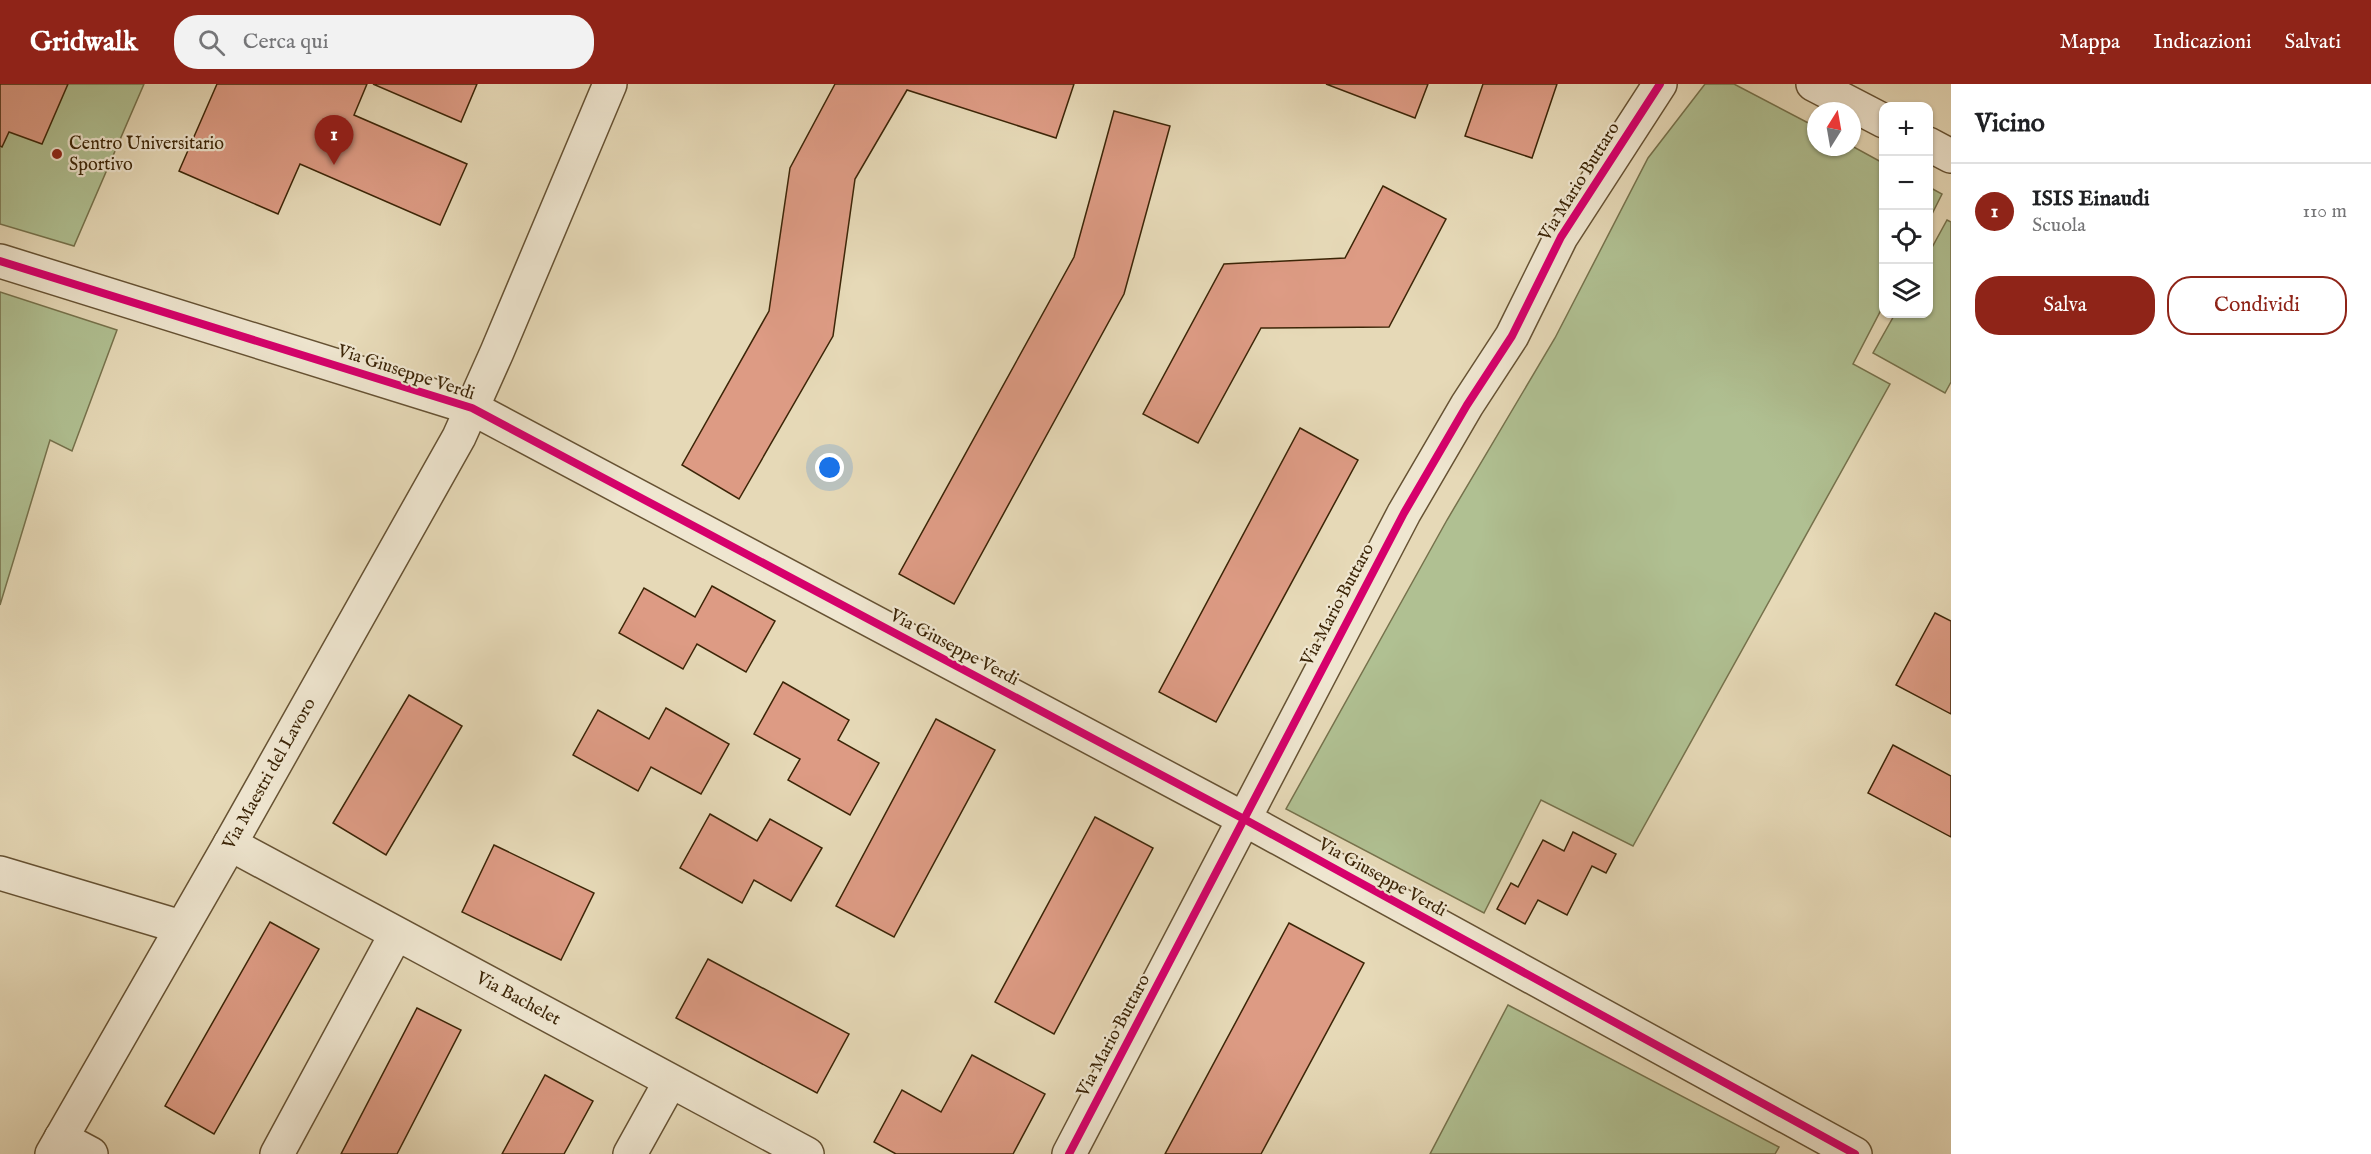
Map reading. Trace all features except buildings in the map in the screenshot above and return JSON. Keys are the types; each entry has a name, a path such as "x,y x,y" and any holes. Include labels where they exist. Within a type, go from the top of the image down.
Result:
{"street":[{"name":"Via Maestri del Lavoro","path":"91,1154 56,1146 441,470 472,408 610,84"},
{"name":"Via Mario Buttaro","path":"1069,1154 1423,478 1512,336 1561,237 1660,84"},
{"path":"1813,84 1879,118"},
{"path":"1933,146 1951,156"},
{"name":"Via Giuseppe Verdi","path":"0,261 472,408 1244,819 1855,1154"},
{"name":"Via Bachelet","path":"230,844 807,1154"},
{"path":"0,873 181,927"},
{"path":"277,1154 396,934"},
{"path":"630,1154 670,1082"}],"green space":[{"name":"Centro Universitario Sportivo","path":"0,84 144,84 74,246 0,224"},
{"path":"1705,84 1734,84 1807,122 1807,156 1861,156 1861,151 1879,161 1879,314 1853,364 1890,384 1633,846 1541,800 1484,913 1286,809 1447,520 1555,338 1648,158"},
{"path":"1933,189 1942,194 1933,212"},
{"path":"1947,220 1951,222 1951,382 1945,393 1873,353 1893,318 1933,318 1933,246"},
{"path":"0,292 117,330 72,451 50,440 0,605"},
{"path":"1508,1005 1779,1147 1775,1154 1430,1154"}],"cycle path":[{"path":"1069,1154 1404,513 1467,405 1512,336 1561,237 1660,84"},
{"path":"0,261 472,408 1244,819 1855,1154"}],"place":[{"name":"Centro Universitario Sportivo","path":"57,154"},
{"name":"ISIS Einaudi","path":"334,165"}]}
